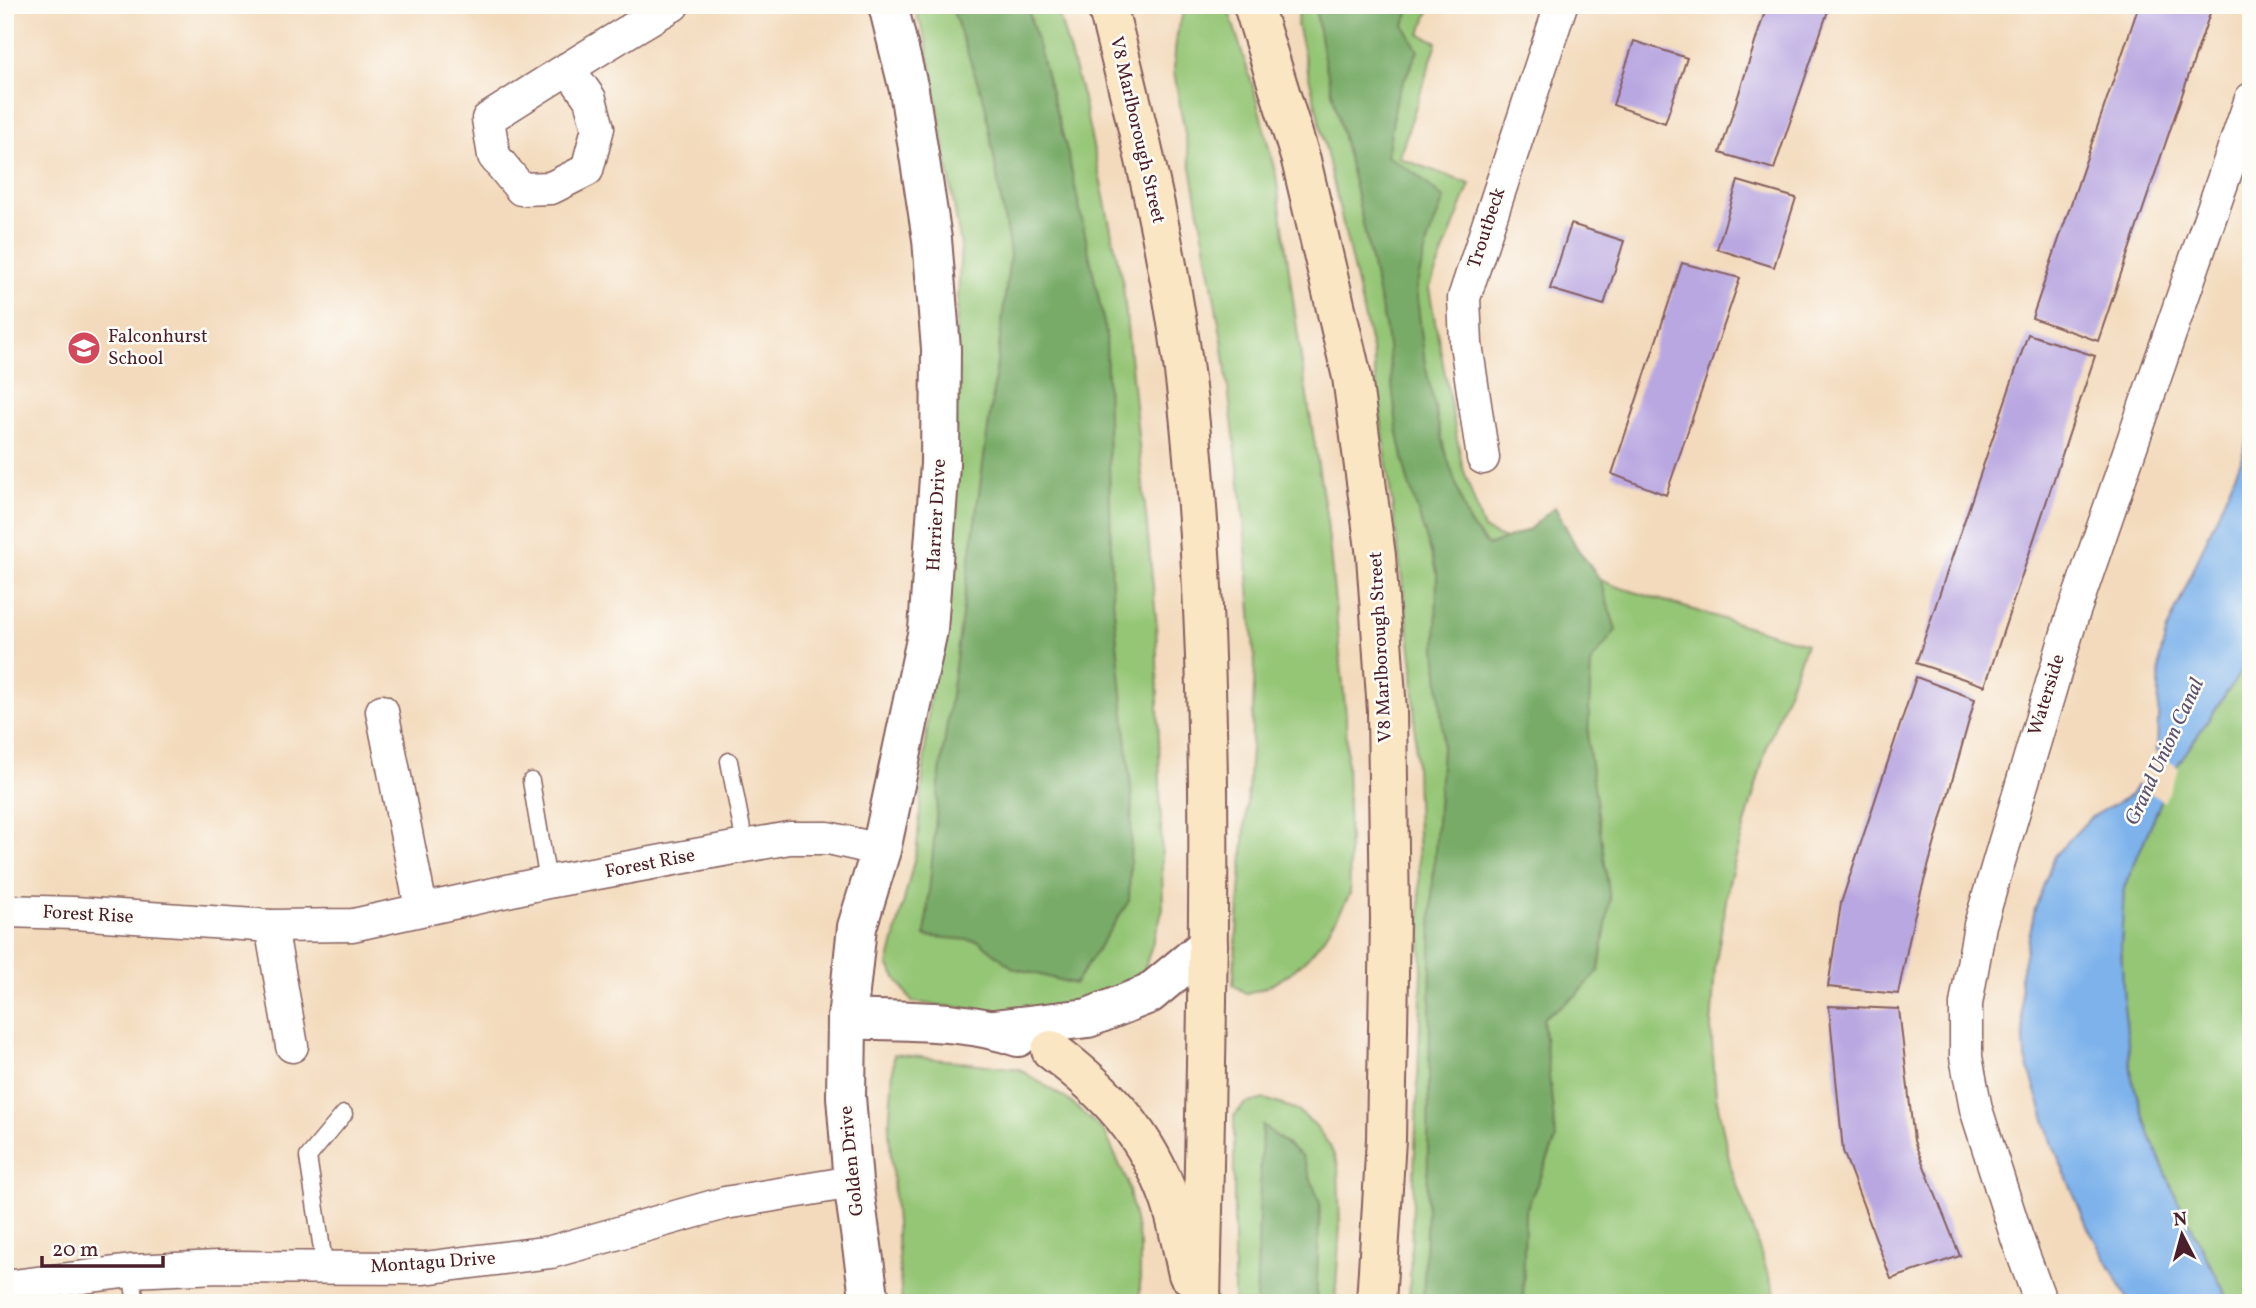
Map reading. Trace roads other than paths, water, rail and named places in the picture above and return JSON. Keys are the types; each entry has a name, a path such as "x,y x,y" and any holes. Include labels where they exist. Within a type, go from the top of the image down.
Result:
{"main road":[{"name":"V8 Marlborough Street","path":"1107,5 1144,150 1165,248 1188,402 1199,542 1206,686 1208,944 1201,1303"},
{"name":"V8 Marlborough Street","path":"1260,11 1301,160 1352,377 1377,556 1387,711 1390,919 1386,1139 1376,1303"},
{"path":"1051,1050 1103,1092 1131,1124 1152,1156 1171,1202 1195,1303"}],"street":[{"path":"568,68 673,5"},
{"name":"Harrier Drive","path":"847,1019 857,927 881,850 928,630 940,464 941,349 932,239 909,90 888,5"},
{"name":"Troutbeck","path":"1483,457 1466,344 1464,298 1561,5"},
{"name":"Waterside","path":"2041,1303 2017,1238 1976,1109 1966,1057 1966,1003 1979,925 2070,623 2251,99"},
{"path":"382,710 421,908"},
{"name":"Forest Rise","path":"5,911 271,926 354,925 548,882 789,838 828,838 881,850"},
{"path":"271,926 292,1046"},
{"path":"847,1019 994,1029 1088,1018 1149,994 1208,944"},
{"name":"Golden Drive","path":"847,1019 846,1097 853,1182 870,1303"},
{"path":"994,1029 1051,1050"},
{"name":"Montagu Drive","path":"5,1287 131,1271 218,1267 424,1268 551,1252 725,1203 853,1182"}],"lane":[{"path":"729,761 745,845"},
{"path":"531,780 548,882"},
{"path":"325,1269 308,1157 344,1114"},
{"path":"131,1271 136,1303"}],"water":[{"name":"Grand Union Canal","path":"2251,429 2251,657 2174,770 2124,888 2121,946 2132,1079 2150,1136 2176,1197 2230,1303 2130,1303 2087,1226 2053,1145 2025,1056 2020,978 2035,909 2054,856 2090,818 2131,795 2157,752 2160,657 2167,630 2239,465"}],"place":[{"name":"Falconhurst School","path":"84,348"}]}
